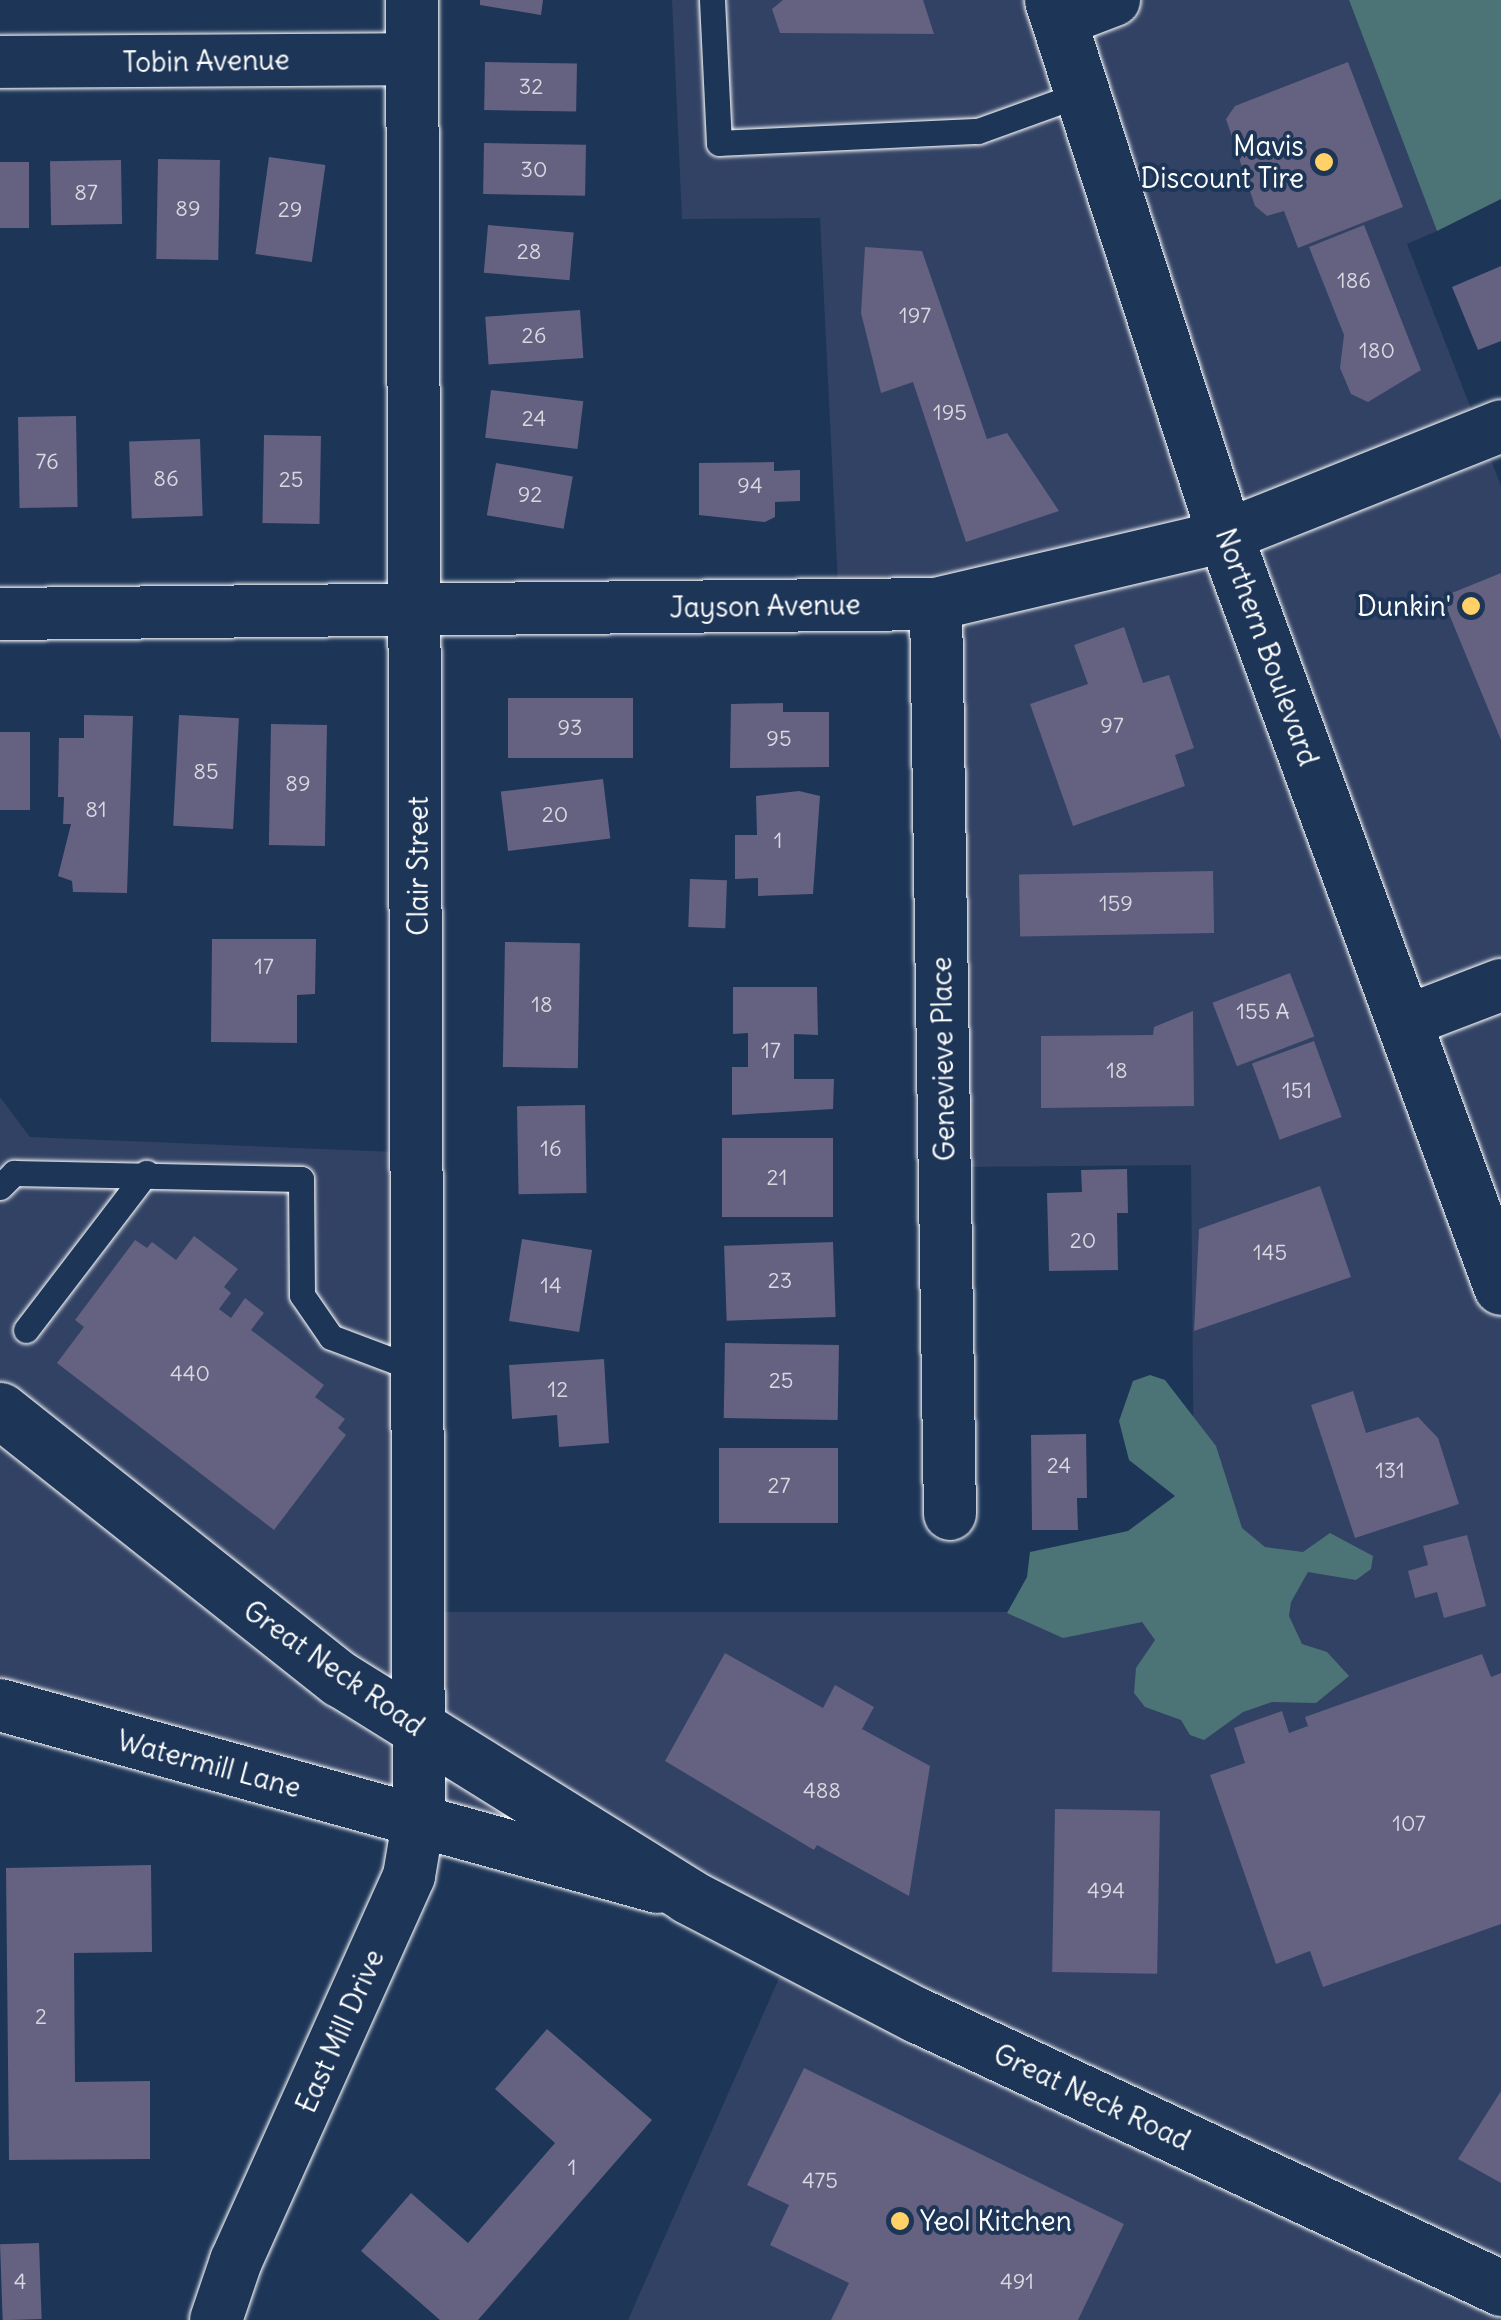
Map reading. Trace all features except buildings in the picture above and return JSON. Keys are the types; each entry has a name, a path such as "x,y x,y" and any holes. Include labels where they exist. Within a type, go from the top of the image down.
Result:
{"main road":[{"name":"Northern Boulevard","path":"1055,10 1225,536 1407,1022 1501,1288"},
{"name":"Great Neck Road","path":"0,1410 340,1679 688,1896 917,2015 1501,2288"}],"street":[{"name":"Clair Street","path":"412,0 424,1732"},
{"path":"1055,10 1114,0"},
{"name":"Tobin Avenue","path":"0,62 412,59"},
{"name":"Jayson Avenue","path":"0,614 936,604 1225,536 1501,426"},
{"name":"Genevieve Place","path":"936,604 950,1514"},
{"path":"1407,1022 1501,985"},
{"name":"Watermill Lane","path":"0,1704 419,1817"},
{"name":"East Mill Drive","path":"216,2320 236,2261 409,1876 419,1817 424,1732"},
{"name":"Great Neck Road","path":"419,1817 688,1896"}],"lane":[{"path":"712,0 719,143 978,130 1080,94"},
{"path":"0,1187 14,1173 301,1179 302,1295 330,1337 422,1371"},
{"path":"26,1330 146,1174"}],"shaded area":[{"path":"672,0 1349,0 1437,231 1407,244 1501,486 1501,2320 628,2320 792,1949 0,1705 0,1097 30,1137 420,1153 423,1612 1195,1612 1191,1165 950,1167 936,604 839,605 820,218 682,219"}],"green space":[{"path":"1349,0 1501,0 1501,199 1437,231"},
{"path":"1150,1375 1165,1380 1216,1446 1242,1528 1265,1547 1303,1552 1330,1533 1373,1556 1371,1569 1356,1580 1308,1572 1291,1602 1289,1616 1302,1644 1327,1652 1349,1676 1316,1703 1272,1702 1243,1712 1204,1740 1190,1735 1181,1720 1145,1707 1134,1693 1136,1668 1155,1640 1142,1622 1063,1638 1007,1613 1027,1577 1030,1552 1128,1531 1175,1496 1129,1460 1119,1421 1133,1381"}],"place":[{"name":"Mavis Discount Tire","path":"1324,162"},
{"name":"Dunkin'","path":"1471,606"},
{"name":"Yeol Kitchen","path":"900,2221"}]}
